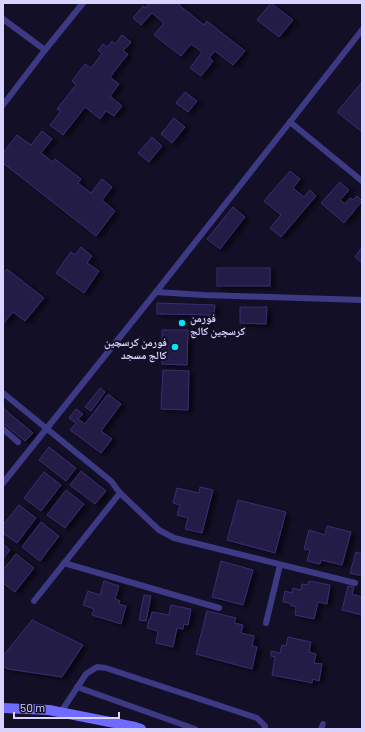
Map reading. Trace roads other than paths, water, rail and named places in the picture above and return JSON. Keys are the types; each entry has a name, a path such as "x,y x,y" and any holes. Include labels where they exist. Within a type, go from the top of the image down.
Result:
{"street":[{"path":"3,708 50,710 141,729"}],"lane":[{"path":"3,105 83,3"},
{"path":"3,18 45,50"},
{"path":"3,483 156,292 362,30"},
{"path":"290,122 362,181"},
{"path":"156,292 362,300"},
{"path":"3,392 111,481 120,493 158,530 174,538 355,583"},
{"path":"3,429 18,442"},
{"path":"34,601 120,493"},
{"path":"64,563 219,608"},
{"path":"266,623 280,565"},
{"path":"61,712 86,674 97,667 106,668 257,718 265,726 265,729"},
{"path":"77,687 195,729"}],"place":[{"name":"فورمن کرسچین کالج","path":"182,323"},
{"name":"فورمن کرسچین کالج مسجد","path":"175,347"}]}
